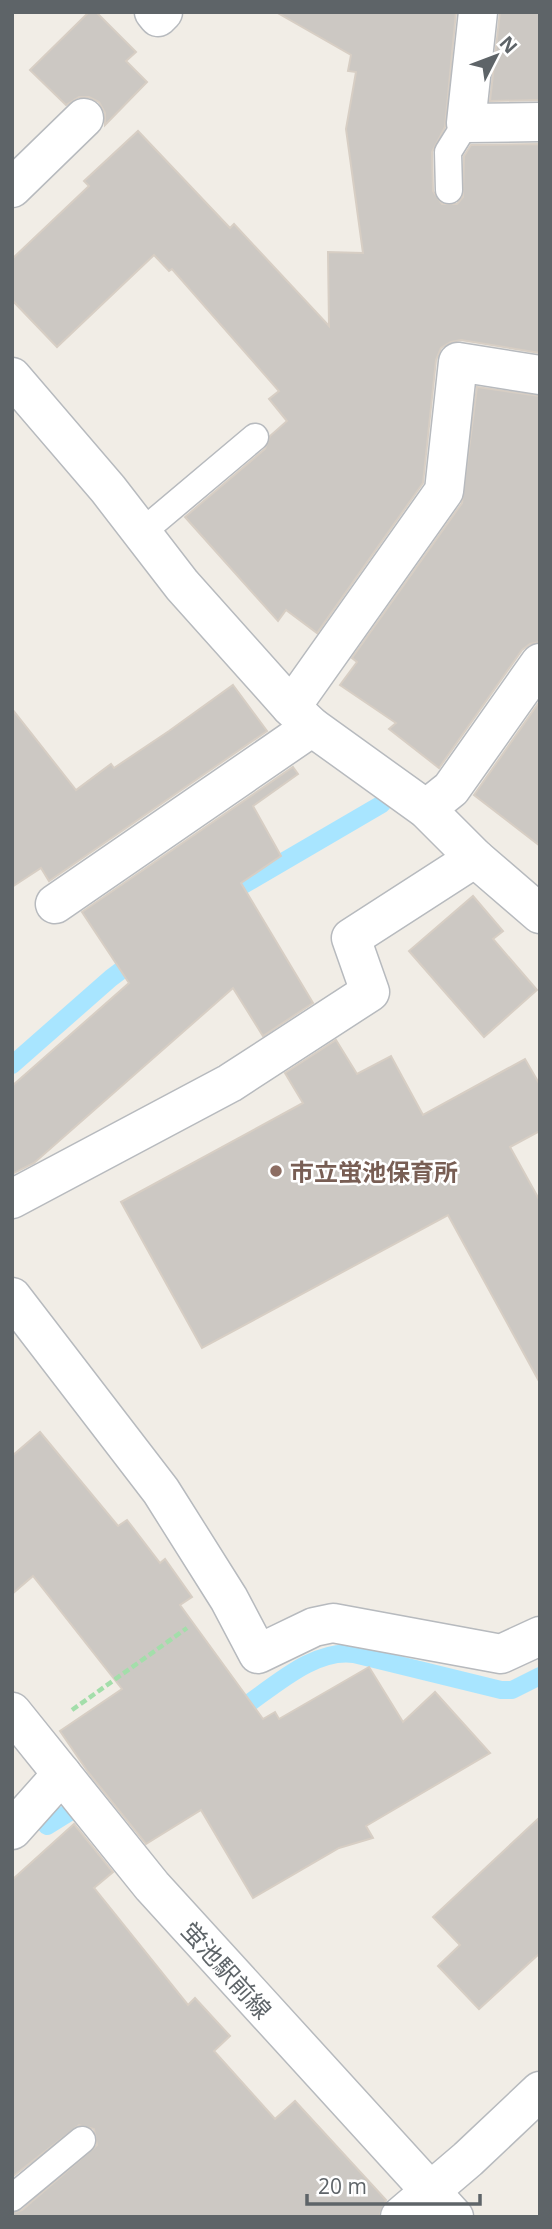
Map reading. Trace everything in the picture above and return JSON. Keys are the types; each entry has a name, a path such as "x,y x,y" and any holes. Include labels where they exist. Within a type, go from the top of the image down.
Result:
{"street":[{"path":"154,12 159,17 163,12"},
{"path":"478,12 466,123 540,122"},
{"path":"12,188 84,118"},
{"path":"55,904 302,717 444,491 457,362 540,375"},
{"path":"12,377 90,467 182,585 302,717 425,809 475,858 540,914"},
{"path":"425,809 451,789 540,663"},
{"path":"12,1199 230,1083 370,992 351,938 475,858"},
{"path":"12,1297 161,1491 229,1599 258,1654 314,1627 333,1623 501,1654 540,1636"},
{"name":"蛍池駅前線","path":"22,1725 152,1886 442,2204"},
{"path":"12,1829 61,1774"},
{"path":"400,2217 442,2204 540,2091"}],"lane":[{"path":"449,190 448,152 466,123"},
{"path":"141,533 255,437"},
{"path":"12,2198 82,2140"}],"path":[{"path":"22,1725 229,1599"}],"building":[{"path":"89,12 96,12 136,52 126,61 147,82 105,125 105,113 99,102 89,97 79,97 66,105 30,70"},
{"path":"276,12 456,12 445,127 432,152 433,191 442,204 457,204 463,197 464,156 471,145 540,144 540,353 461,340 441,348 436,360 423,483 317,633 286,610 278,621 185,517 265,449 270,436 287,421 269,399 279,391 172,269 169,271 154,255 57,347 12,300 12,259 89,186 84,181 138,131 230,228 234,224 329,326 328,252 363,253 346,129 356,72 348,71 351,55"},
{"path":"500,12 540,12 540,100 490,101"},
{"path":"477,387 540,396 540,642 530,644 522,650 439,768 389,729 396,723 340,685 357,662 352,658 462,503"},
{"path":"233,685 267,731 49,881 41,868 12,887 12,709 76,790 111,764 114,768"},
{"path":"540,701 540,846 474,795"},
{"path":"293,767 298,774 253,806 281,856 241,883 313,1003 263,1036 233,988 34,1163 12,1174 12,1086 129,983 82,912"},
{"path":"473,896 503,931 493,939 537,990 484,1037 409,951"},
{"path":"336,1040 357,1074 391,1056 423,1115 525,1059 540,1085 540,1131 510,1147 540,1201 540,1383 448,1215 202,1348 121,1202 303,1103 285,1073"},
{"path":"40,1432 118,1526 127,1520 160,1563 165,1559 192,1597 180,1605 263,1719 275,1712 279,1719 369,1667 403,1722 435,1692 490,1753 366,1826 373,1838 339,1848 253,1898 201,1810 146,1844 88,1772 60,1731 122,1689 33,1576 12,1594 12,1456"},
{"path":"540,1817 540,1953 479,2009 438,1966 460,1945 433,1917"},
{"path":"74,1824 113,1872 94,1888 188,2005 195,1998 230,2036 214,2051 275,2119 295,2101 386,2200 379,2217 12,2217 12,2213 22,2210 97,2145 94,2129 79,2125 12,2177 12,1880"}],"waterway":[{"path":"221,898 382,804"},
{"path":"12,1065 111,978 139,957"},
{"path":"230,1716 305,1665 338,1654 354,1654 501,1690 512,1690 540,1676"},
{"path":"47,1826 68,1813"}],"place":[{"name":"市立蛍池保育所","path":"276,1171"}]}
